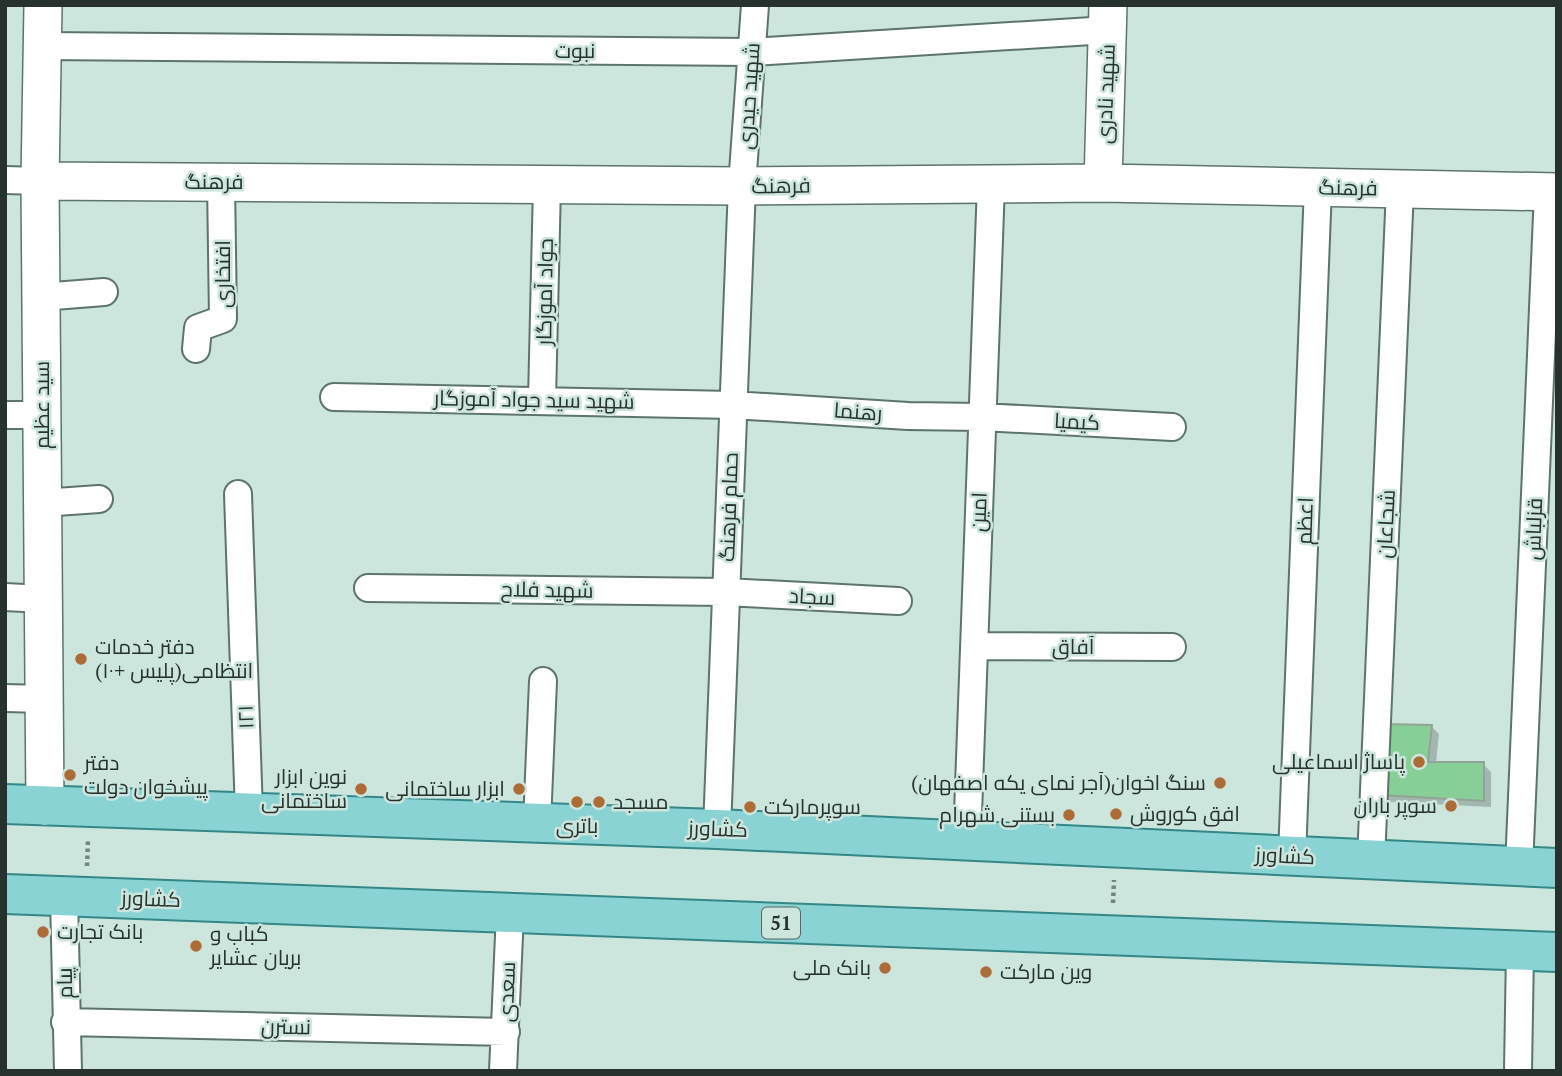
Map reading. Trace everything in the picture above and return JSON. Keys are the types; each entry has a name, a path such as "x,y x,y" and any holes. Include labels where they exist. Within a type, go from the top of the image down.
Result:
{"main road":[{"name":"کشاورز","path":"5,804 717,829 1557,868"},
{"name":"کشاورز","path":"5,894 1539,952"}],"street":[{"name":"سید عظیم","path":"43,5 42,46 23,180 41,297 45,806"},
{"name":"شهید حیدری","path":"742,186 755,5"},
{"name":"نبوت","path":"42,46 752,52 1108,18"},
{"name":"شهید نادری","path":"1103,183 1108,18"},
{"name":"فرهنگ","path":"23,180 742,186 1103,183 1552,192"},
{"name":"افتخاری","path":"195,349 198,328 223,319 221,182"},
{"name":"جواد آموزگار","path":"542,400 547,184"},
{"name":"امین","path":"967,841 991,184"},
{"name":"حمام فرهنگ","path":"717,829 742,186"},
{"name":"اعظم","path":"1292,856 1318,187"},
{"name":"شجاعان","path":"1371,860 1400,189"},
{"name":"قزلباش","path":"1519,867 1552,192"},
{"path":"41,297 104,292"},
{"name":"شهید سید جواد آموزگار","path":"334,397 733,405"},
{"name":"رهنما","path":"733,405 982,417"},
{"path":"5,415 42,415"},
{"name":"کیمیا","path":"982,417 1172,427"},
{"name":"۱۲۱","path":"237,494 249,813"},
{"path":"43,503 99,499"},
{"name":"شهید فلاح","path":"368,587 726,592"},
{"name":"سجاد","path":"726,592 898,601"},
{"path":"5,597 43,599"},
{"name":"آفاق","path":"974,646 1172,648"},
{"path":"537,823 543,681"},
{"path":"5,698 44,699"},
{"name":"پیام","path":"68,1071 65,1022 76,896"},
{"name":"سعدی","path":"503,1071 510,913"},
{"path":"1518,1071 1539,952"},
{"name":"نسترن","path":"65,1022 506,1032"}],"path":[{"path":"76,896 88,807"},
{"path":"1112,936 1114,848"}],"building":[{"name":"پاساژ اسماعیلی","path":"1383,724 1432,725 1428,762 1484,762 1484,801 1380,795"}],"place":[{"name":"دفتر خدمات انتظامی(پلیس +۱۰)","path":"81,659"},
{"name":"پاساژ اسماعیلی","path":"1419,762"},
{"name":"دفتر پیشخوان دولت","path":"70,775"},
{"name":"سنگ اخوان(آجر نمای یکه اصفهان)","path":"1220,783"},
{"name":"نوین ابزار ساختمانی","path":"361,789"},
{"name":"ابزار ساختمانی","path":"519,789"},
{"name":"باتری","path":"577,802"},
{"name":"مسجد","path":"599,802"},
{"name":"سوپر باران","path":"1451,806"},
{"name":"سوپرمارکت","path":"750,807"},
{"name":"افق کوروش","path":"1116,814"},
{"name":"بستنی شهرام","path":"1069,815"},
{"name":"بانک تجارت","path":"43,932"},
{"name":"کباب و بریان عشایر","path":"196,946"},
{"name":"بانک ملی","path":"885,968"},
{"name":"وین مارکت","path":"986,972"}]}
